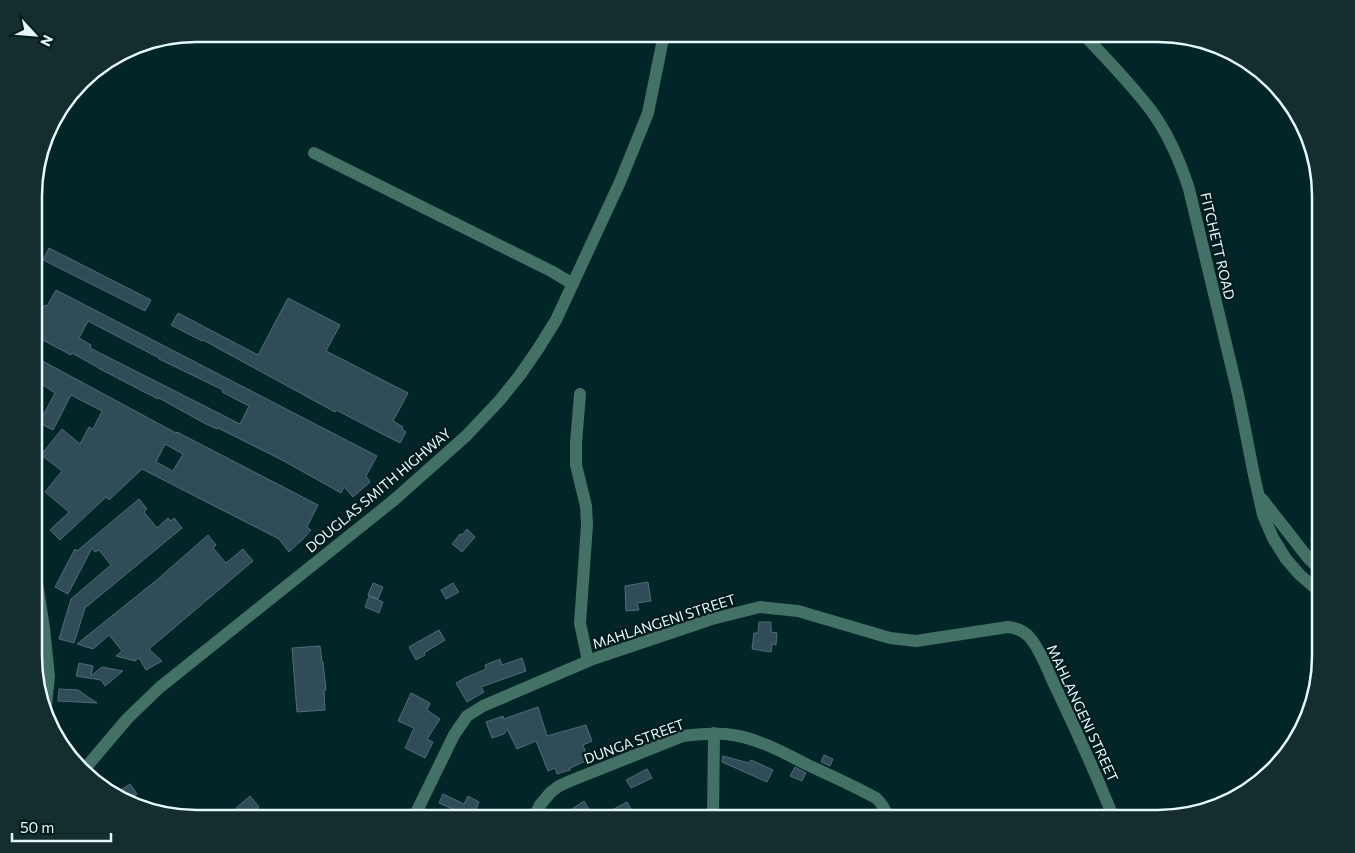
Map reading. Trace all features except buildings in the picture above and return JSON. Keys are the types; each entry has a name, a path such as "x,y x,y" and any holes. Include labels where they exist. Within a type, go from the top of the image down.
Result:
{"street":[{"name":"FITCHETT ROAD","path":"1090,42 1151,110 1180,162 1189,190 1238,394 1263,515 1273,538 1286,559 1312,585"},
{"name":"DOUGLAS SMITH HIGHWAY","path":"87,766 127,719 159,688 394,500 466,436 500,400 538,349 556,320 620,182 648,113 662,43"},
{"path":"314,153 551,271 575,279"},
{"path":"580,394 576,465 586,506 587,525 580,623 588,661"},
{"name":"FITCHETT ROAD","path":"1259,495 1312,562"},
{"name":"MAHLANGENI STREET","path":"417,810 454,735 467,716 482,706 588,661 712,618 760,607 798,611 890,638 916,641 1008,627 1024,632 1036,647 1110,810"},
{"path":"42,615 49,676 47,693"},
{"path":"713,810 714,734"},
{"name":"DUNGA STREET","path":"538,810 551,792 570,781 683,736 732,734 758,741 876,798 885,810"}]}
